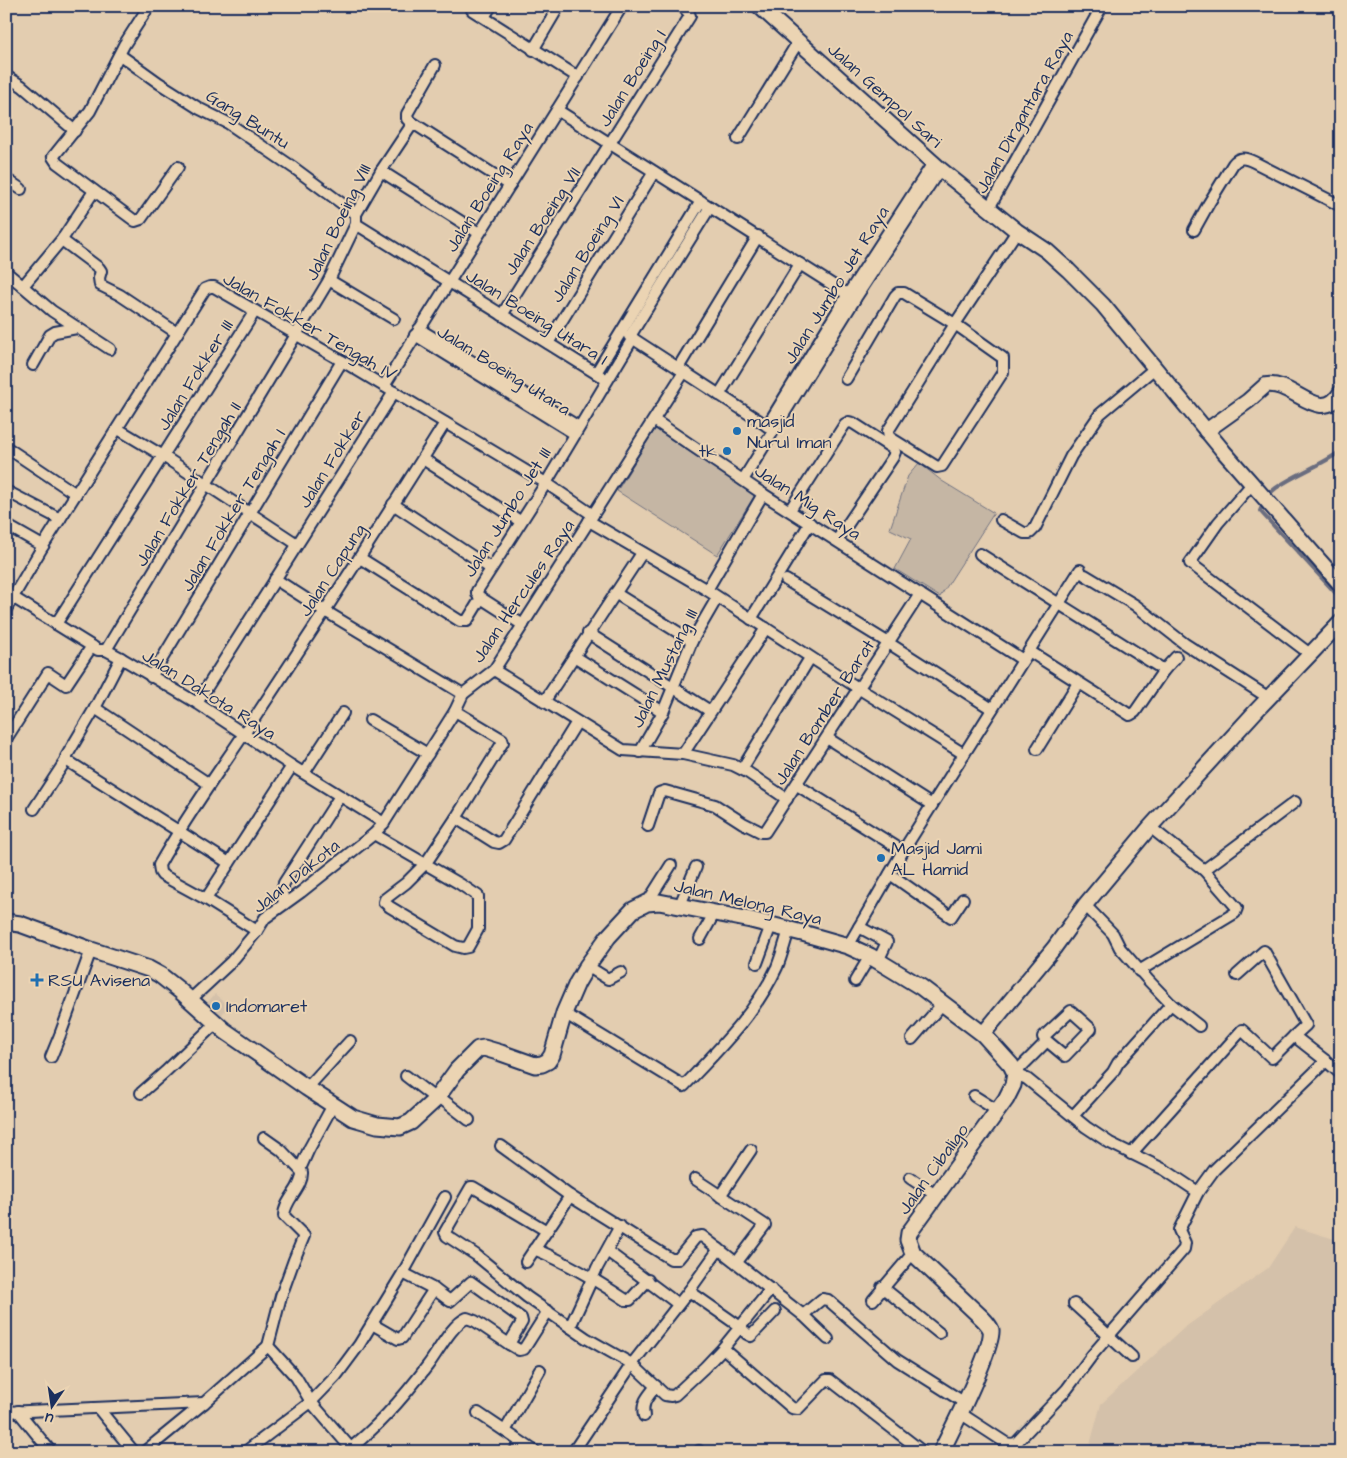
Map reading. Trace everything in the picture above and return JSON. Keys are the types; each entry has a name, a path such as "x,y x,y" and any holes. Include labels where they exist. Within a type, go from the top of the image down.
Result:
{"main road":[{"name":"Jalan Melong Raya","path":"647,903 659,902 715,912 848,946 898,972 983,1034"},
{"path":"6,922 20,924 91,950 149,968 160,975 225,1031 353,1118 365,1122 400,1127 411,1122 432,1095 478,1049 484,1048 534,1065 542,1064 548,1060 552,1055 564,1013 577,983 587,966 626,916 647,903"},
{"path":"983,1034 1011,1065 1015,1074"},
{"name":"Jalan Cibaligo","path":"913,1253 908,1240 909,1233 998,1111 1014,1085 1015,1074"},
{"path":"913,1253 982,1318 988,1324 990,1330 988,1345 963,1408 942,1452"}],"street":[{"path":"149,6 120,55 97,100 75,131 53,157 57,163 132,220 138,221 178,167"},
{"path":"484,17 491,6"},
{"path":"533,50 559,6"},
{"name":"Jalan Boeing Raya","path":"384,386 622,6"},
{"name":"Jalan Boeing I","path":"610,144 690,16 682,6"},
{"name":"Jalan Gempol Sari","path":"759,6 937,166 1068,270 1103,305 1206,431 1341,585"},
{"name":"Jalan Dirgantara Raya","path":"989,208 1102,6"},
{"path":"472,10 533,50 578,76"},
{"path":"738,139 798,42"},
{"name":"Gang Buntu","path":"120,55 176,94 228,123 288,164 356,219 449,281"},
{"path":"435,65 407,114 407,118 510,185"},
{"path":"6,76 22,86 75,131"},
{"path":"557,110 852,297"},
{"name":"Jalan Boeing VIII","path":"297,334 329,280 356,219 381,171 413,122"},
{"name":"Jalan Boeing VII","path":"502,315 610,144"},
{"path":"1194,230 1233,164 1236,160 1242,158 1254,162 1341,206"},
{"name":"Jalan Jumbo Jet Raya","path":"743,480 770,428 937,166"},
{"path":"381,171 479,233"},
{"name":"Jalan Boeing VI","path":"548,343 654,172"},
{"path":"6,179 21,189"},
{"path":"23,286 63,238 94,191"},
{"name":"Jalan Jumbo Jet III","path":"360,558 460,621 467,620 481,598 477,591 490,568 546,483 607,380 628,335 706,204"},
{"path":"846,379 898,293 904,293 955,324 1003,358 1003,372 940,468 889,436 888,431 955,324 1017,231"},
{"name":"Jalan Hercules Raya","path":"384,823 455,711 463,694 494,670 654,420 758,236"},
{"path":"63,238 67,245 99,268 101,271 100,285 120,295 177,333"},
{"path":"719,395 800,264"},
{"path":"6,272 52,311 110,349"},
{"path":"329,280 394,319"},
{"name":"Jalan Boeing Utara I","path":"449,281 607,380"},
{"name":"Jalan Fokker Tengah IV","path":"6,610 43,546 177,333 207,288 214,287 297,334 546,483 591,518 642,553 648,554 707,590 810,658 964,754"},
{"name":"Jalan Fokker III","path":"56,624 255,311"},
{"path":"33,365 50,335 55,332 77,328"},
{"name":"Jalan Boeing Utara","path":"417,332 577,430"},
{"name":"Jalan Fokker Tengah II","path":"106,650 297,334"},
{"path":"628,335 770,428"},
{"name":"Jalan Jumbo Jet III","path":"596,373 628,335"},
{"name":"Jalan Fokker Tengah I","path":"151,677 342,361"},
{"path":"1001,520 1024,533 1030,533 1035,528 1071,456 1100,414 1155,368"},
{"path":"1206,431 1248,401 1266,385 1276,385 1322,406 1333,402 1341,392"},
{"name":"Jalan Fokker","path":"197,703 394,392"},
{"name":"Jalan Mig Raya","path":"654,420 763,494 920,594 1130,714 1134,714 1164,670"},
{"name":"Jalan Capung","path":"206,899 162,875 159,866 179,830 360,558 445,423"},
{"path":"790,510 845,424 853,423 892,448 895,452 893,456 836,540"},
{"path":"118,429 297,544"},
{"path":"6,447 76,494"},
{"path":"423,459 520,521"},
{"path":"1255,488 1218,523 1190,563 1310,654"},
{"path":"6,490 60,519"},
{"path":"707,590 763,494"},
{"path":"393,504 490,568"},
{"path":"752,619 810,523"},
{"path":"6,526 43,546"},
{"path":"544,702 642,553"},
{"path":"980,554 1164,670 1176,657"},
{"path":"848,946 903,851 992,709 1082,573 1135,605 1185,644 1269,698"},
{"path":"275,579 463,694"},
{"path":"786,580 992,709"},
{"path":"615,593 692,641"},
{"name":"Jalan Bomber Barat","path":"494,670 623,750 683,754 733,765 742,769 787,800 887,642 920,594"},
{"name":"Jalan Dakota Raya","path":"14,598 98,650 106,650 121,658 197,703 304,774 384,823"},
{"path":"481,598 523,625"},
{"name":"Jalan Mustang III","path":"640,752 663,712 692,641 717,598"},
{"path":"983,1034 1054,948 1085,905 1150,827 1341,622"},
{"path":"683,754 766,628"},
{"path":"588,633 710,712"},
{"path":"6,739 48,673 66,685 92,646"},
{"path":"574,656 663,712"},
{"path":"34,809 95,708 121,658"},
{"path":"742,769 810,658"},
{"path":"1037,749 1078,683"},
{"path":"95,708 209,784"},
{"path":"374,834 426,863 478,896 476,935 468,947 455,946 384,902 385,899 406,883 426,863 456,818 503,740 455,711"},
{"path":"304,774 343,713"},
{"path":"370,720 428,754"},
{"path":"456,818 494,842 500,843 504,840 577,722"},
{"path":"827,738 932,805"},
{"path":"66,758 229,863"},
{"path":"257,931 206,899 292,766"},
{"path":"797,785 903,851"},
{"path":"648,826 659,793 665,791 715,804 761,832 765,832 787,800"},
{"path":"284,904 282,891 284,883 340,796"},
{"path":"1204,870 1295,802"},
{"name":"Jalan Dakota","path":"190,1000 231,962 257,931 265,918 374,834 384,823"},
{"path":"1139,971 1235,913 1236,908 1204,870 1150,827"},
{"path":"647,903 671,865"},
{"path":"680,905 696,867"},
{"path":"890,874 951,917 963,899"},
{"path":"1085,905 1113,934 1120,948 1139,971 1171,1004 1199,1026"},
{"path":"700,939 715,912"},
{"path":"757,963 771,925"},
{"path":"855,981 888,944 859,927"},
{"path":"564,1013 684,1086 730,1037 759,999 777,967 789,930"},
{"path":"51,1057 91,950"},
{"path":"1132,1154 1242,1030 1272,1058 1306,1024 1264,952 1237,975"},
{"path":"587,966 608,979 621,972"},
{"path":"912,1039 943,1003"},
{"path":"1073,1116 1171,1004"},
{"path":"1071,1011 1091,1029 1065,1056 1047,1041 1044,1037 1071,1011"},
{"path":"140,1093 216,1023"},
{"path":"1294,1036 1341,1074"},
{"path":"307,1088 350,1041"},
{"path":"1047,1041 1015,1074 1027,1079 1110,1143 1165,1170 1198,1192"},
{"path":"803,1315 822,1299 828,1300 897,1360 963,1408 1006,1443 1016,1443 1067,1389 1093,1354 1184,1248 1180,1230 1198,1192 1214,1170 1326,1061"},
{"path":"406,1076 469,1120"},
{"path":"974,1096 998,1111"},
{"path":"300,1169 312,1142 333,1105"},
{"path":"144,1452 204,1403 268,1346 287,1278 304,1236 284,1216 288,1202 302,1175 300,1169 281,1150 264,1138"},
{"path":"502,1146 570,1196 675,1260 680,1257 698,1236 702,1236 803,1315 828,1339"},
{"path":"720,1196 751,1150"},
{"path":"910,1178 937,1196"},
{"path":"695,1179 765,1225 737,1262"},
{"path":"547,1231 472,1187 445,1232 447,1236 476,1255 527,1297 586,1338 632,1364 665,1395 671,1396 675,1394 704,1368 723,1348 770,1289"},
{"path":"245,1452 311,1402 336,1376 359,1345 403,1274 445,1196"},
{"path":"526,1262 570,1196"},
{"path":"570,1327 592,1278 620,1226"},
{"path":"534,1249 560,1259 628,1301 648,1280"},
{"path":"573,1452 632,1364 719,1249"},
{"path":"607,1251 678,1304"},
{"path":"873,1300 913,1253"},
{"path":"403,1274 434,1289 450,1301 471,1282 521,1318 522,1322 509,1344"},
{"path":"882,1288 939,1333"},
{"path":"372,1324 398,1339 402,1338 434,1289"},
{"path":"689,1291 751,1336 775,1312"},
{"path":"1074,1304 1132,1357"},
{"path":"268,1346 296,1378 311,1402 351,1451 379,1424 428,1366 451,1333 466,1318 475,1321 520,1350 524,1349 548,1311"},
{"path":"723,1348 792,1408 798,1409 826,1380 830,1380 923,1452"},
{"path":"504,1431 540,1370"},
{"path":"644,1416 642,1408 656,1386"},
{"path":"6,1412 204,1403"},
{"path":"98,1408 134,1452"},
{"path":"18,1411 50,1452"},
{"path":"478,1413 536,1452"},
{"path":"514,1452 522,1442"}],"shaded area":[{"path":"655,429 755,495 717,555 617,491"},
{"path":"919,463 942,481 994,513 940,597 895,569 911,539 890,529 908,476"},
{"name":"Indomaret","path":"215,994 229,1006 218,1019 204,1006"},
{"path":"1295,1227 1341,1241 1341,1452 1088,1452 1101,1404 1184,1328 1268,1268"}],"waterway":[{"path":"1341,451 1276,488 1266,498 1260,511 1341,599"}],"place":[{"name":"masjid Nurul Iman","path":"737,431"},
{"name":"tk","path":"727,451"},
{"name":"Masjid Jami AL Hamid","path":"881,858"},
{"name":"RSU Avisena","path":"37,980"},
{"name":"Indomaret","path":"216,1006"}]}
